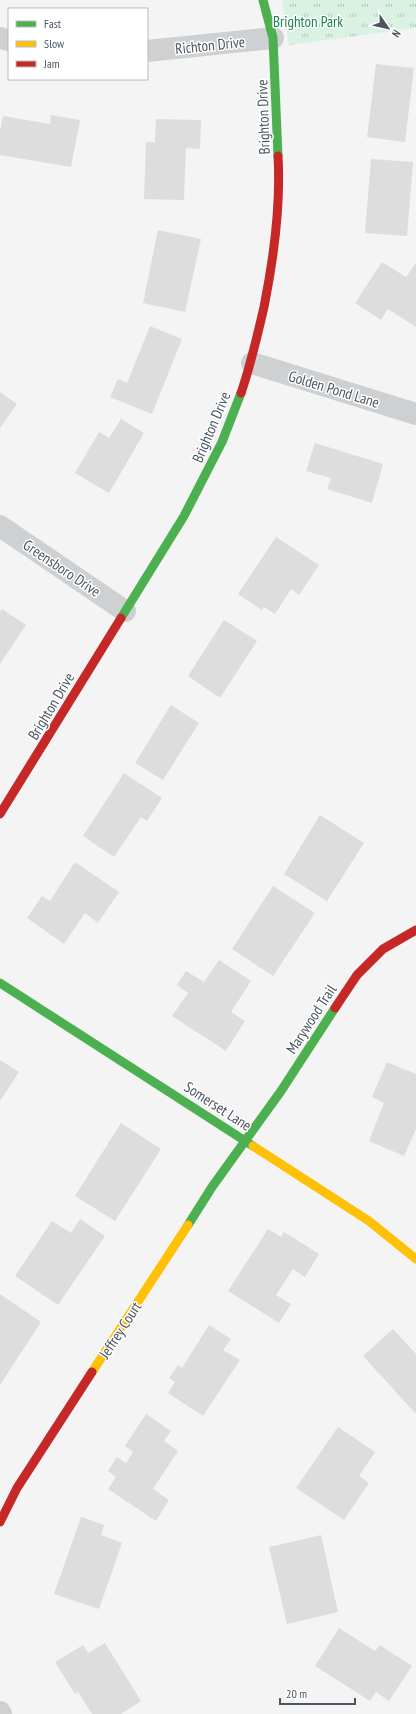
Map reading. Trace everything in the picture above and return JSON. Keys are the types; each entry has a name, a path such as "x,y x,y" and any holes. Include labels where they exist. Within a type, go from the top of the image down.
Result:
{"street":[{"name":"Brighton Drive","path":"0,814 125,611 205,477 222,442 252,363 273,262 278,212 279,172 273,38 265,13 263,0"},
{"name":"Richton Drive","path":"148,51 273,38"},
{"name":"Golden Pond Lane","path":"252,363 416,414"},
{"name":"Greensboro Drive","path":"0,526 125,611"},
{"name":"Marywood Trail","path":"245,1141 281,1091 357,975 383,949 416,930"},
{"name":"Somerset Lane","path":"0,983 369,1221 416,1259"},
{"name":"Jeffrey Court","path":"0,1522 21,1482 212,1187 245,1141"}],"green space":[{"name":"Brighton Park","path":"282,0 416,0 416,28 289,45"}],"building":[{"path":"376,64 414,68 405,142 367,137"},
{"path":"51,115 80,120 71,167 0,155 0,131 3,116 50,124"},
{"path":"156,119 201,120 200,149 186,148 184,200 144,199 146,142 155,142"},
{"path":"371,159 413,162 407,236 365,233"},
{"path":"158,230 201,239 185,312 143,303"},
{"path":"382,262 406,277 416,263 416,327 388,309 381,320 355,303"},
{"path":"150,326 182,339 152,414 110,397 118,379 127,383"},
{"path":"0,392 17,404 0,428"},
{"path":"121,419 144,433 109,493 75,473 99,432 109,438"},
{"path":"315,443 383,464 372,503 327,489 331,478 306,471"},
{"path":"276,537 319,565 299,595 291,589 275,614 264,607 262,610 238,594"},
{"path":"2,609 26,625 0,664 0,612"},
{"path":"224,620 257,641 220,698 188,676"},
{"path":"171,705 199,723 163,780 135,763"},
{"path":"124,773 162,798 147,821 141,817 114,857 83,836"},
{"path":"320,815 364,843 327,901 284,874"},
{"path":"75,862 119,892 98,923 85,913 64,944 27,918 42,896 50,901"},
{"path":"273,886 315,913 273,976 232,949"},
{"path":"219,960 251,981 231,1012 245,1021 226,1051 172,1016 188,993 177,985 186,971 204,982"},
{"path":"0,1060 19,1072 0,1101"},
{"path":"387,1062 416,1074 416,1129 404,1156 369,1141 384,1103 372,1097"},
{"path":"121,1123 161,1149 115,1221 75,1196"},
{"path":"80,1219 105,1236 58,1305 15,1276 52,1221 71,1233"},
{"path":"268,1229 281,1237 284,1232 319,1254 305,1277 293,1269 276,1295 291,1304 279,1323 228,1291"},
{"path":"0,1294 41,1322 0,1385"},
{"path":"209,1325 231,1339 223,1350 240,1360 203,1416 168,1393 175,1382 169,1378 178,1365 182,1368"},
{"path":"393,1329 416,1354 416,1414 363,1356"},
{"path":"146,1414 171,1431 164,1441 178,1451 153,1489 169,1500 156,1521 108,1489 116,1477 108,1471 117,1457 126,1463 133,1452 125,1446"},
{"path":"338,1427 375,1452 359,1476 369,1483 344,1520 296,1488"},
{"path":"81,1517 104,1525 101,1535 122,1543 99,1609 54,1594"},
{"path":"321,1535 338,1612 287,1624 269,1547"},
{"path":"339,1628 375,1651 380,1645 412,1666 389,1701 376,1692 370,1701 315,1666"},
{"path":"105,1643 141,1701 121,1714 92,1714 78,1692 75,1694 55,1662 83,1645 88,1653"}],"traffic: fast":[{"path":"263,0 273,38 278,156"},
{"path":"121,618 184,516 222,442 241,393"},
{"path":"0,983 253,1146"},
{"path":"188,1225 212,1187 281,1091 335,1008"}],"traffic: slow":[{"path":"253,1146 369,1221 416,1259"},
{"path":"92,1372 188,1225"}],"traffic: jam":[{"path":"241,393 248,372 264,307 271,269 278,213 278,156"},
{"path":"0,814 121,618"},
{"path":"335,1008 357,975 383,949 416,930"},
{"path":"0,1522 17,1488 92,1372"}]}
